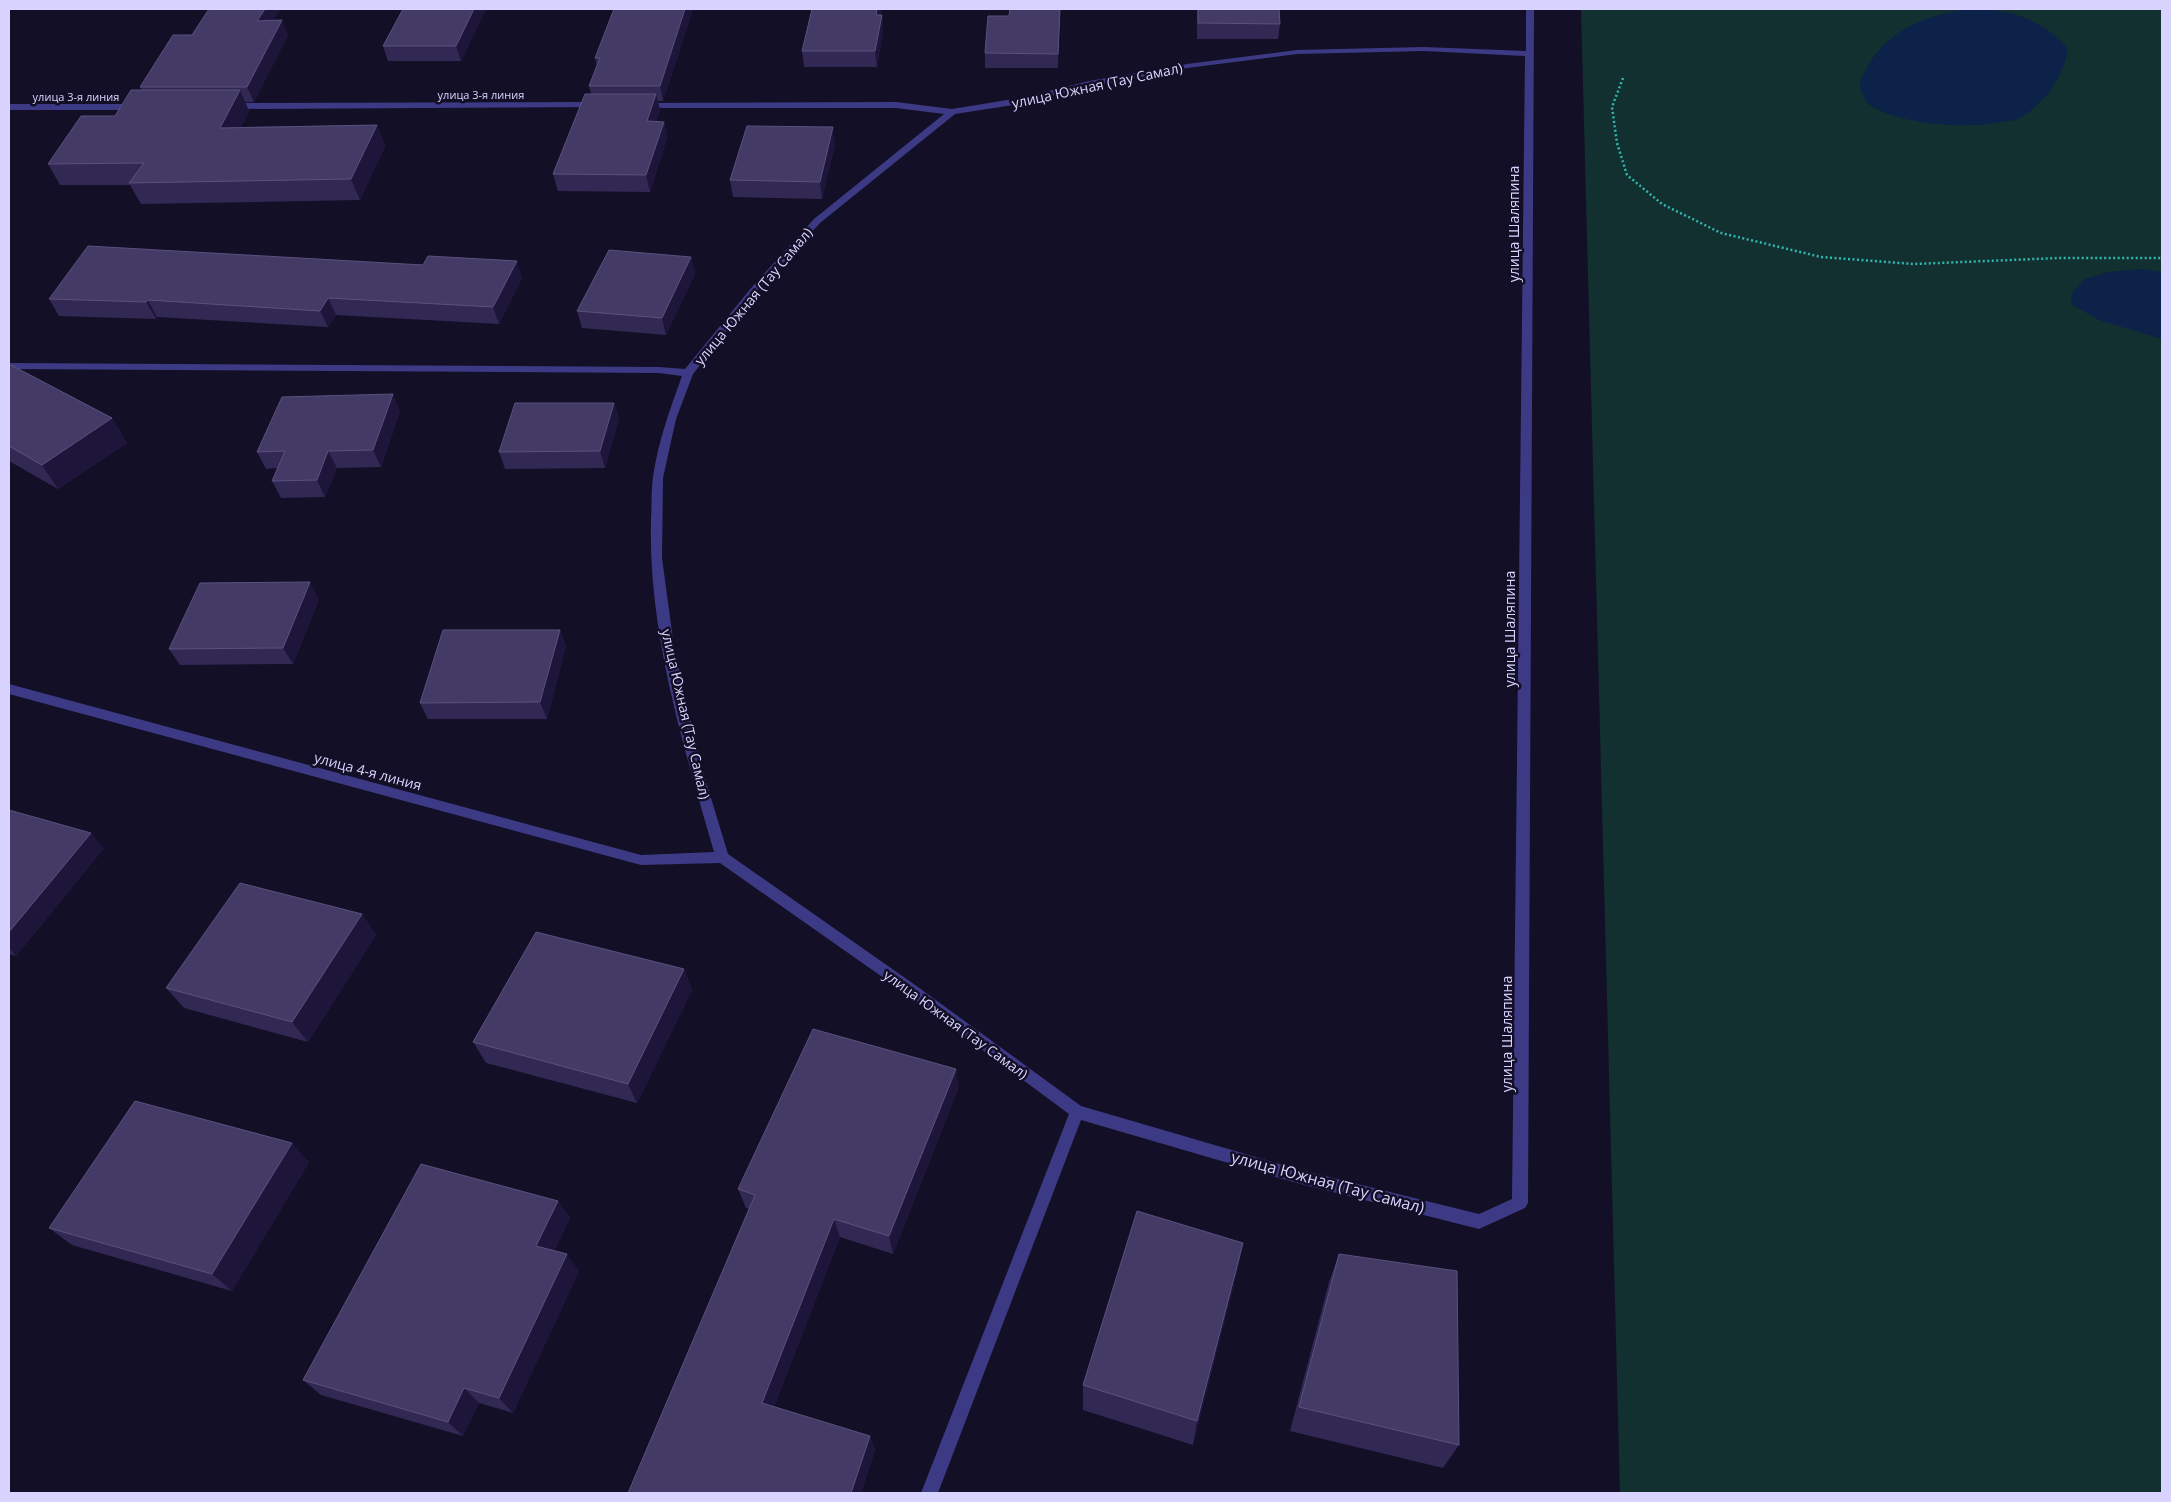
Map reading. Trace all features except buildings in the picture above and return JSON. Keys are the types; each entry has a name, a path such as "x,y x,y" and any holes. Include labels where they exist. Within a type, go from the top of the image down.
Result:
{"street":[{"name":"улица Шаляпина","path":"1520,1203 1530,9"},
{"name":"улица Южная (Тау Самал)","path":"1520,1203 1479,1222 1296,1176 1077,1112 913,991 722,858 695,765 668,648 656,558 658,478 671,419 688,374 755,290 817,221 952,112 1020,101 1089,84 1187,66 1297,52 1424,49 1529,54"},
{"path":"637,105 896,104 952,112"},
{"name":"улица 3-я линия","path":"218,106 607,105"},
{"name":"улица 3-я линия","path":"9,107 148,107"},
{"path":"9,366 660,370 688,374"},
{"name":"улица 4-я линия","path":"9,689 641,860 722,858"},
{"path":"930,1493 1077,1112"}],"path":[{"path":"1623,78 1612,107 1617,143 1627,175 1662,204 1721,233 1821,257 1914,264 2059,258 2162,258"}],"green space":[{"path":"1581,9 2162,9 2162,1493 1620,1493"}],"water":[{"path":"1971,9 2000,11 2024,18 2047,30 2068,48 2066,59 2057,79 2038,105 2016,120 1987,124 1953,125 1900,118 1869,104 1859,86 1866,68 1876,53 1903,30 1918,22 1935,16"},
{"path":"2142,269 2162,272 2162,339 2099,320 2071,304 2071,294 2085,279 2108,272"}]}
